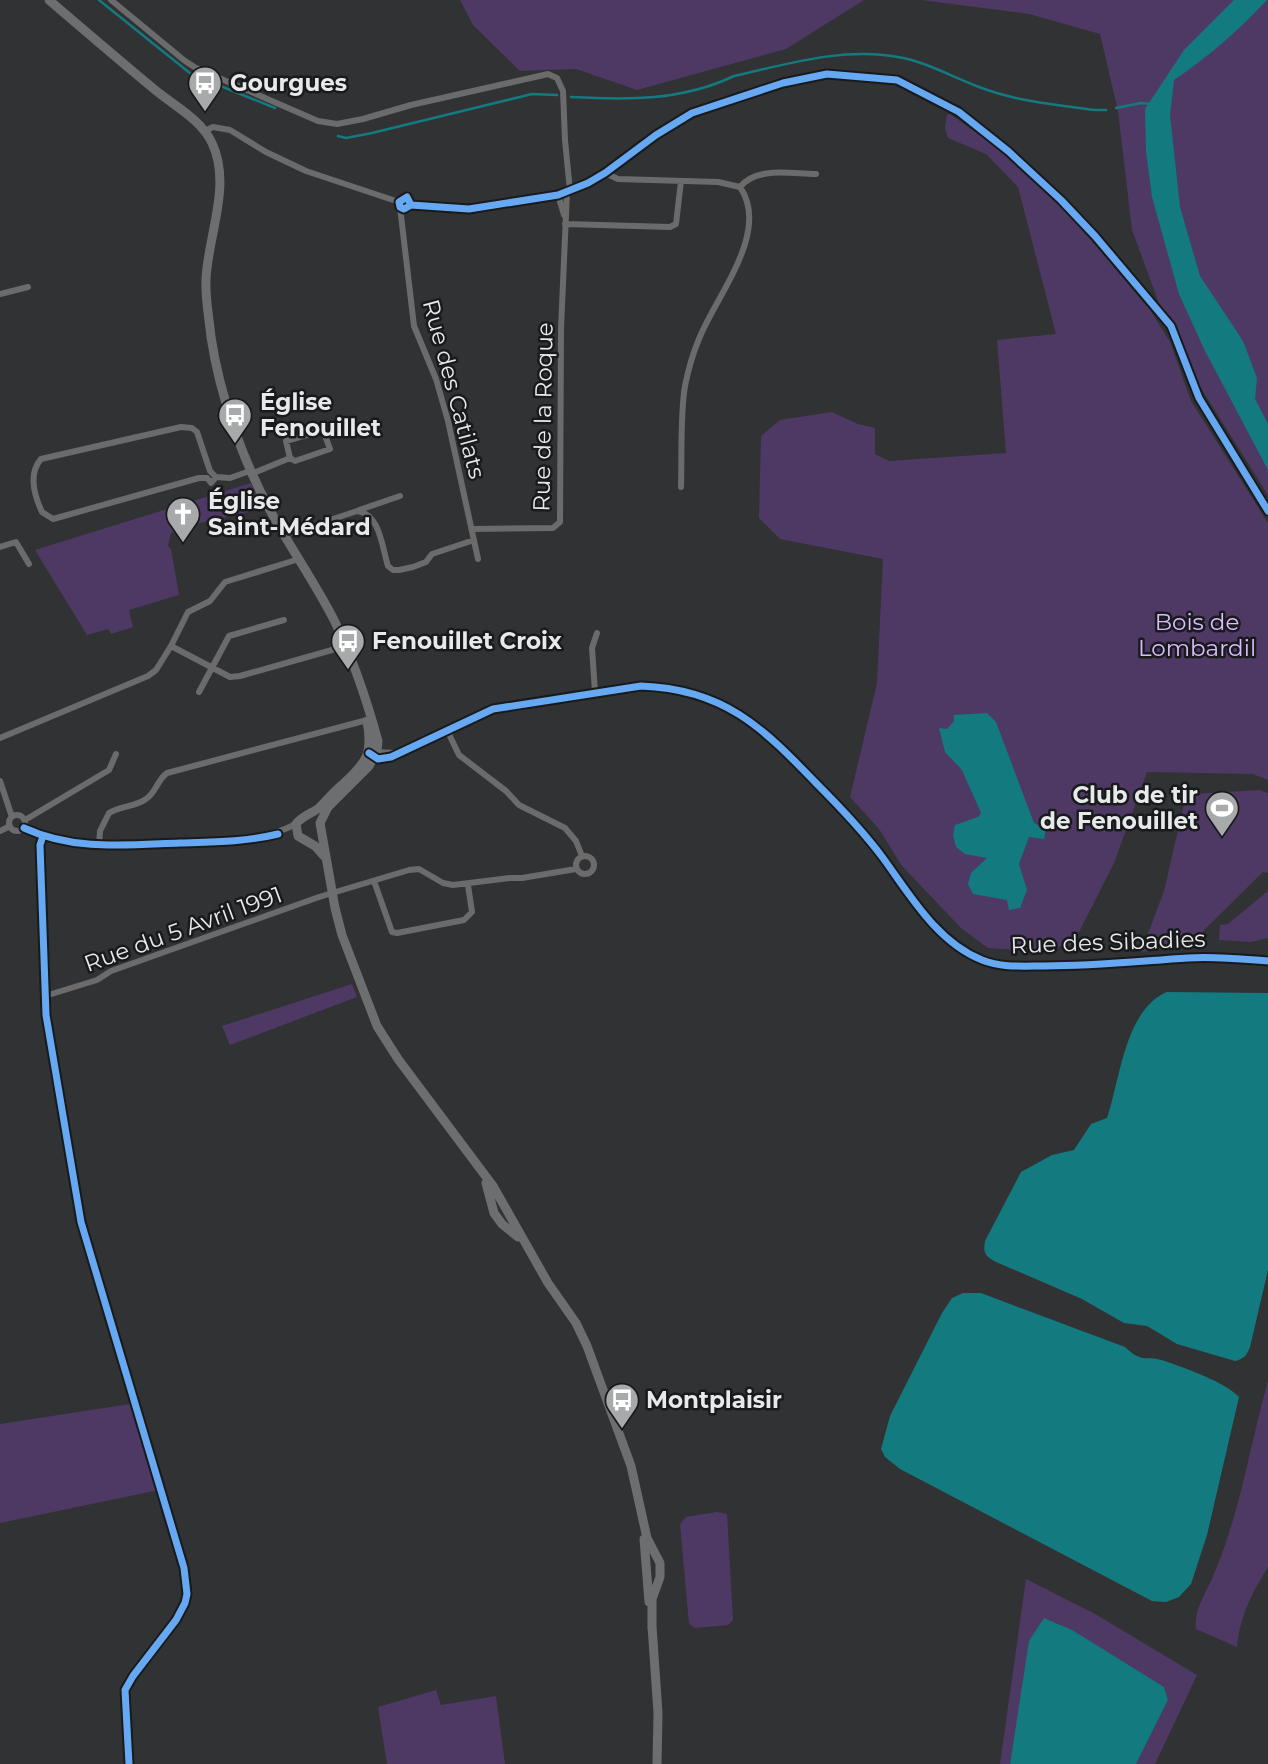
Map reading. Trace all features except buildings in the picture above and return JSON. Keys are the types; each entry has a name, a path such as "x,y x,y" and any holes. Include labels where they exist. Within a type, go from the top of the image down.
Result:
{"main road":[{"path":"49,0 205,131 212,144 219,174 217,209 206,279 212,341 227,404 251,472 319,592 346,646 362,692 374,754"},
{"path":"325,857 296,833 296,824 316,810 374,754"},
{"path":"304,840 315,839 328,807 374,754"},
{"path":"306,816 314,817 321,828 342,935 377,1026 398,1059 493,1186 524,1243 576,1323 587,1346 631,1466 649,1545 660,1563 660,1577 652,1599 657,1764"}],"street":[{"name":"Rue de la Roque","path":"111,0 197,68 318,121 329,123 363,119 548,74 557,78 563,90 569,191 565,224 559,522 553,528 472,529"},
{"path":"205,131 213,127 230,130 281,161 404,206 469,209 558,195 579,187 606,173 656,135 692,113 783,83 827,74 897,80 959,112 1008,151 1061,200 1153,303 1171,326 1199,398 1268,510"},
{"path":"568,170 579,187"},
{"path":"606,173 618,179 718,182 740,187 747,197 749,228 742,251 699,339 685,386 681,487"},
{"path":"740,187 752,175 760,173 816,174"},
{"path":"565,224 670,227 676,223 681,181"},
{"name":"Rue de la Roque","path":"558,195 565,224"},
{"name":"Rue des Catilats","path":"404,206 414,326 436,379 445,411 478,559"},
{"path":"0,294 28,287"},
{"path":"216,477 211,483 207,478 199,478 53,519 42,512 32,477 34,467 41,458 186,427 197,432 210,471 216,477 230,478 256,472 290,458"},
{"path":"323,430 330,449 295,461 290,458 286,441 323,430"},
{"path":"285,536 400,496"},
{"path":"357,511 369,515 375,523 388,566 393,570 426,562 432,554 474,540"},
{"path":"0,547 16,542 29,564"},
{"path":"0,738 148,676 156,670 171,646 188,612 209,601 225,582 299,559"},
{"path":"199,692 229,635 284,620"},
{"path":"595,692 593,648 597,633"},
{"path":"171,646 230,677 346,646"},
{"name":"Rue des Sibadies","path":"374,754 391,757 494,709 595,692 641,686 661,687 718,702 773,738 867,836 903,888 934,925 953,942 982,960 1023,966 1099,965 1192,957 1268,961"},
{"path":"99,846 100,831 109,813 146,800 160,778 167,774 366,720"},
{"path":"447,730 459,755 506,791 519,805 565,828 576,841 582,856"},
{"path":"12,817 23,818 109,770 116,754"},
{"path":"0,781 12,817 10,827"},
{"path":"8,800 23,818 24,828"},
{"path":"10,827 17,831 24,828 63,842 99,846 232,842 278,834 296,824"},
{"path":"0,831 10,827"},
{"path":"278,834 304,840"},
{"name":"Rue du 5 Avril 1991","path":"43,836 40,845 46,996 97,980 111,971 332,893 409,870 419,869 443,883 467,885"},
{"path":"576,869 577,860 582,856"},
{"path":"374,881 388,925 392,932 397,933 464,920 472,912 467,885 576,869 583,874 589,873 594,863 591,858 582,856"}],"green space":[{"path":"460,0 864,0 786,49 637,90 576,69 520,71 473,25"},
{"path":"921,0 1268,0 1268,495 1199,385 1160,306 1132,230 1118,111 1100,34 1029,14"},
{"name":"Bois de Lombardil","path":"950,114 1002,151 1064,208 1150,310 1170,342 1191,401 1268,523 1268,780 1253,774 1147,772 1114,863 1073,944 1035,951 988,948 961,928 902,866 879,829 850,797 877,683 883,559 780,539 759,518 761,436 780,420 832,412 858,424 875,428 875,454 889,461 1006,453 997,340 1056,334 1018,187 986,154 948,138 945,128 947,115"},
{"path":"251,483 261,509 183,527 183,531 171,533 168,546 171,549 179,595 129,610 133,627 111,634 108,629 87,635 35,550"},
{"name":"Club de tir de Fenouillet","path":"1259,790 1268,793 1268,873 1263,872 1188,946 1141,952 1164,891 1184,804 1193,794"},
{"path":"1268,891 1268,938 1251,942 1219,940 1220,925 1228,924"},
{"path":"352,984 357,997 230,1045 222,1026"},
{"path":"1268,1381 1268,1567 1248,1605 1237,1647 1196,1629 1196,1622 1231,1527"},
{"path":"130,1404 159,1490 0,1523 0,1424"},
{"path":"717,1512 727,1514 733,1620 728,1625 695,1628 689,1624 680,1524 686,1517"},
{"path":"1026,1579 1095,1614 1197,1675 1155,1764 1136,1764 1168,1700 1164,1687 1055,1622 1022,1693 1010,1764 1000,1764"},
{"path":"436,1690 441,1705 496,1696 505,1764 387,1764 378,1707"}],"water":[{"path":"1234,0 1267,0 1223,43 1174,80 1170,115 1180,207 1200,276 1243,341 1257,378 1255,399 1268,424 1268,470 1205,351 1179,294 1152,197 1146,151 1145,109 1184,50"},
{"path":"987,713 996,722 1034,823 1046,829 1044,839 1029,837 1019,864 1027,890 1020,908 1009,910 1007,900 973,894 968,884 971,873 987,858 965,854 956,847 953,835 955,825 978,817 981,813 962,770 945,752 939,728 947,729 954,721 954,715"},
{"path":"1167,992 1268,993 1268,1270 1250,1347 1245,1356 1235,1361 1177,1344 1147,1326 1124,1323 1082,1299 996,1262 987,1256 985,1251 985,1241 1021,1172 1052,1155 1074,1150 1091,1124 1107,1118 1133,1029 1153,1001"},
{"path":"963,1293 981,1293 1125,1347 1141,1357 1183,1367 1215,1381 1239,1397 1207,1535 1191,1584 1179,1597 1166,1602 1152,1601 900,1469 885,1457 881,1449 890,1416 942,1313 952,1298"},
{"path":"1044,1618 1072,1630 1164,1687 1168,1700 1136,1764 1010,1764 1029,1641"}],"waterway":[{"path":"99,0 191,74 275,108"},
{"path":"571,97 654,97 694,90 734,76 795,62 836,55 877,54 919,62 1007,96 1106,110"},
{"path":"338,136 346,138 372,133 532,94 557,95"},
{"path":"1116,108 1141,103 1151,104"}],"cycle path":[{"path":"411,205 407,197 399,202 404,209 411,205 469,209 558,195 605,173 656,135 692,113 783,83 827,74 897,80 959,112 1008,151 1095,236 1171,326 1199,398 1268,511"},
{"path":"369,753 378,759 391,757 493,709 641,686 696,695 719,703 739,715 778,745 859,829 938,930 951,942 982,960 1021,966 1198,957 1268,961"},
{"path":"24,828 62,840 100,845 229,841 278,834"},
{"path":"43,836 40,845 46,1015 81,1222 184,1568 187,1594 176,1620 125,1690 129,1764"}],"place":[{"name":"Gourgues","path":"205,113"},
{"name":"Église Fenouillet","path":"235,445"},
{"name":"Église Saint-Médard","path":"183,544"},
{"name":"Fenouillet Croix","path":"348,671"},
{"name":"Club de tir de Fenouillet","path":"1222,838"},
{"name":"Montplaisir","path":"622,1430"}]}
